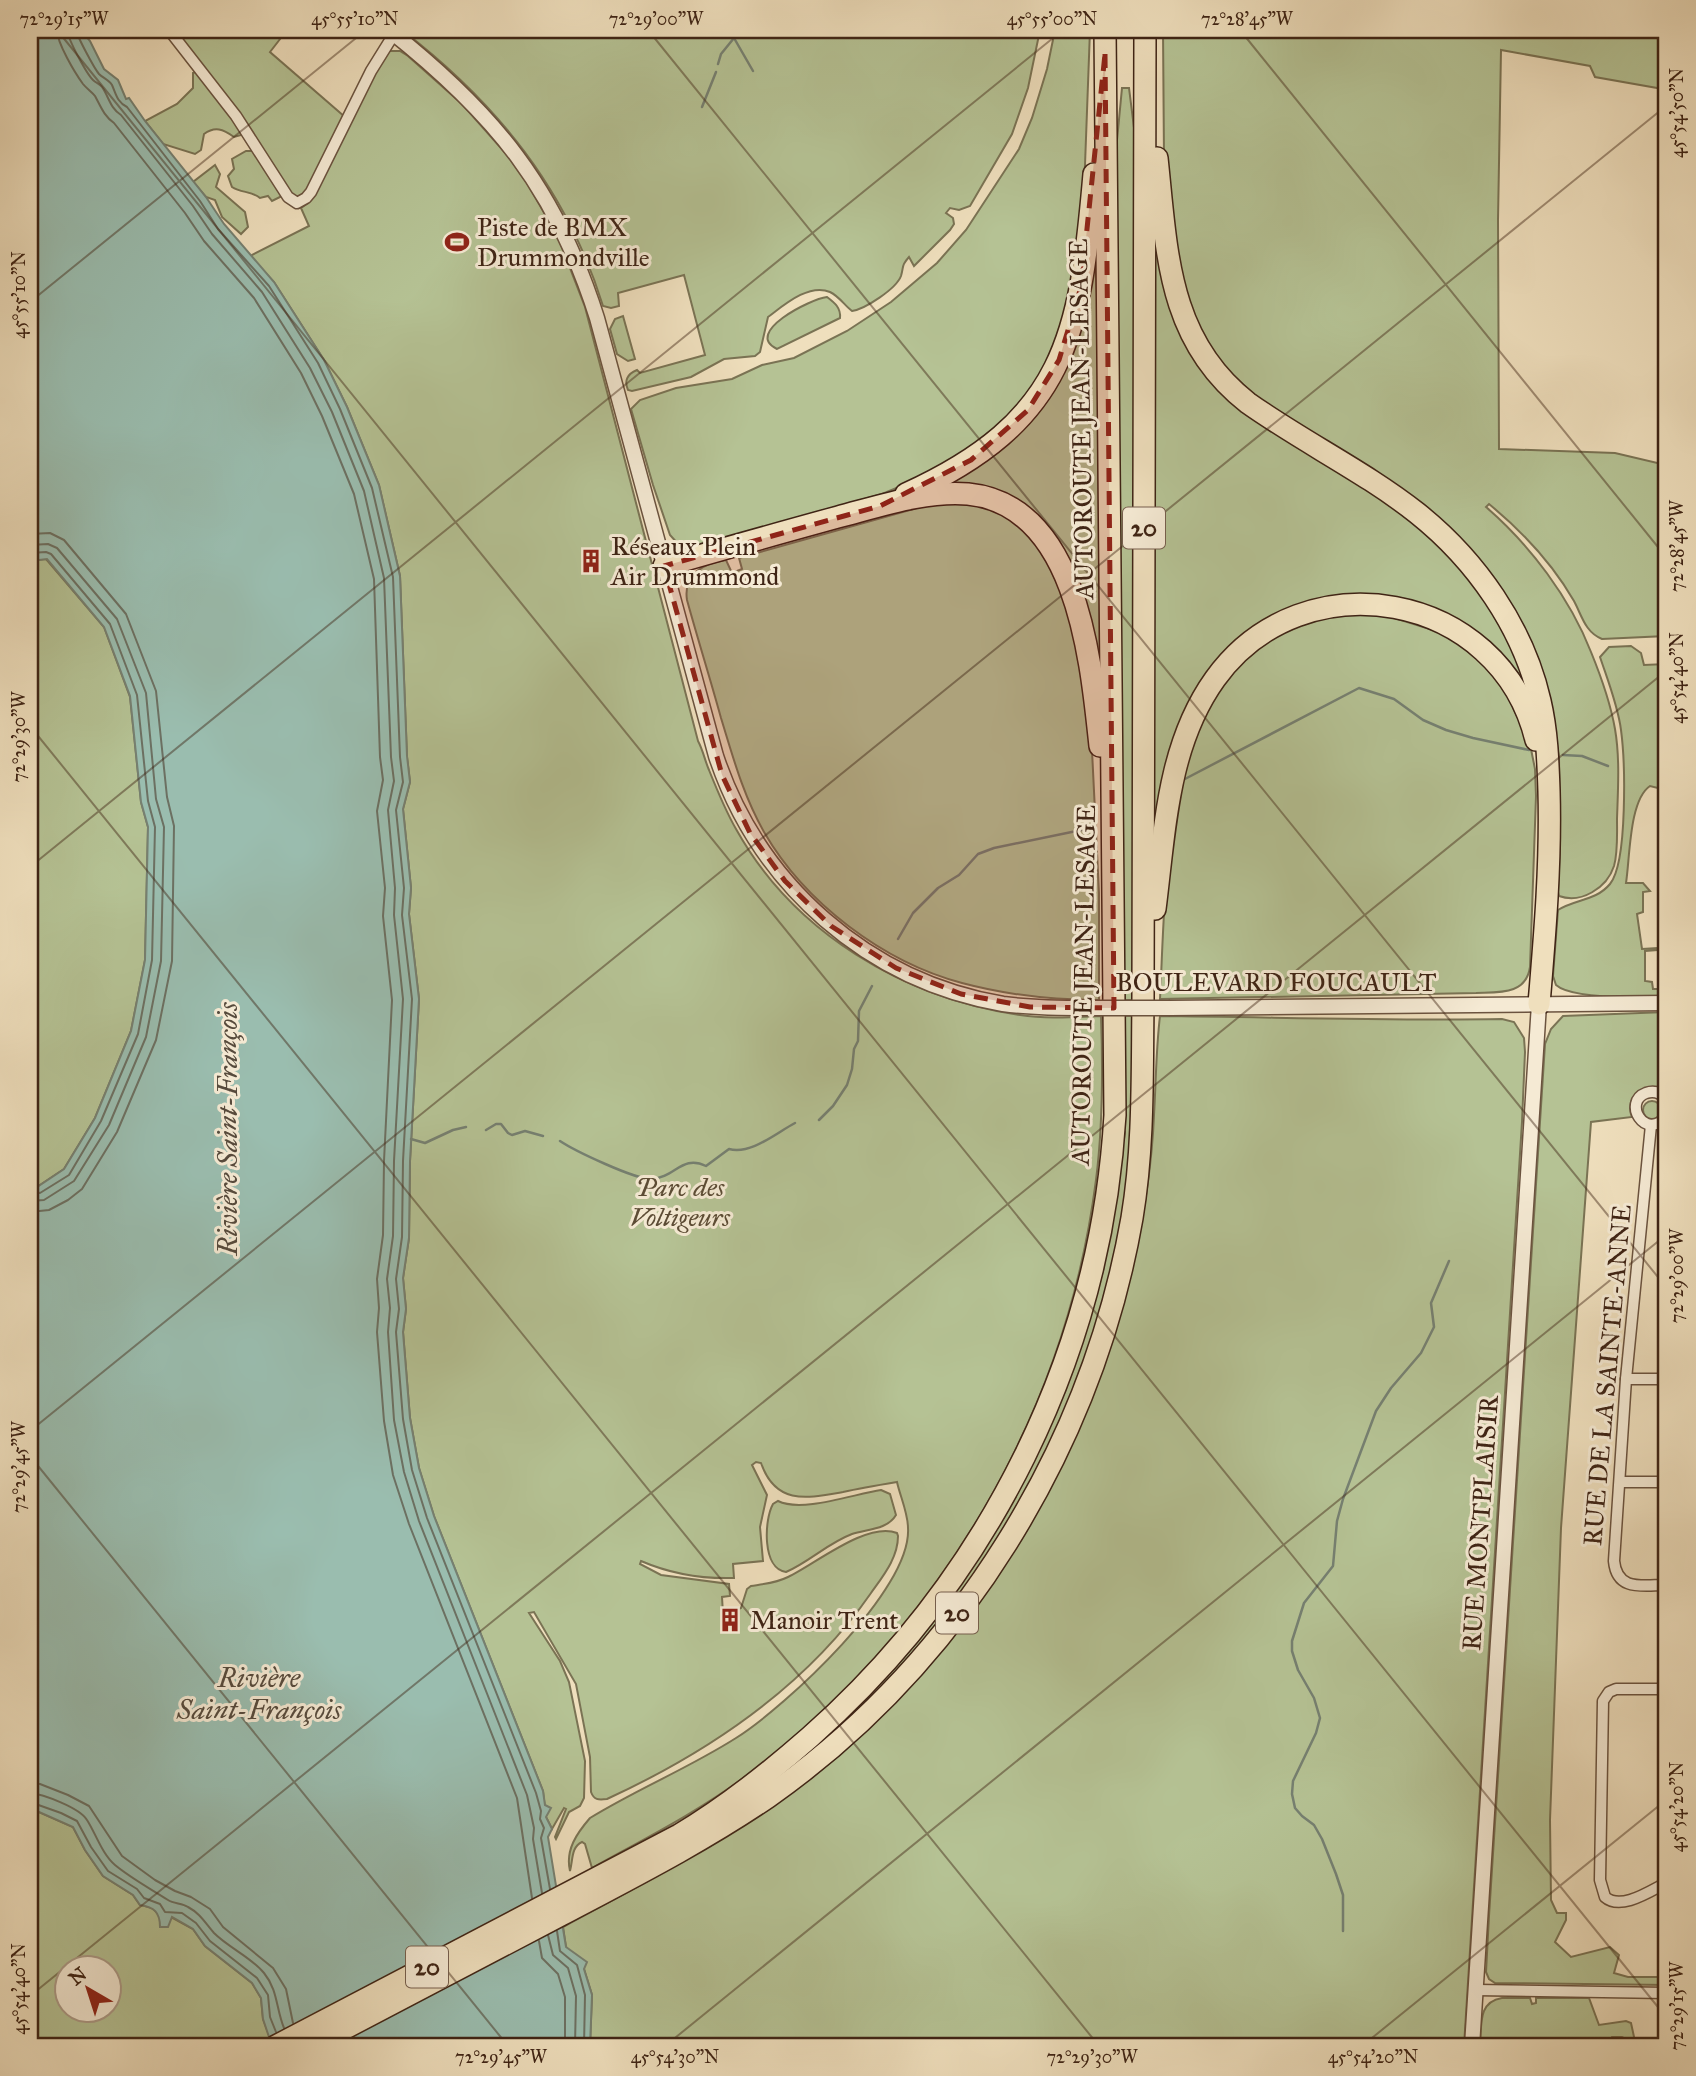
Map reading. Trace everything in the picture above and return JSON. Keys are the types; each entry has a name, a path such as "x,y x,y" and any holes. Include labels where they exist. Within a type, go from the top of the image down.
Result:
{"highway":[{"name":"AUTOROUTE JEAN-LESAGE","path":"311,2046 579,1897 720,1809 773,1769 835,1714 890,1659 939,1600 979,1542 1012,1483 1047,1407 1071,1344 1093,1267 1107,1194 1115,1104 1105,30"},
{"name":"AUTOROUTE JEAN-LESAGE","path":"276,2046 716,1831 777,1790 828,1750 877,1704 923,1654 975,1589 1015,1530 1047,1473 1069,1425 1098,1351 1120,1275 1138,1173 1143,1001 1145,30"},
{"path":"880,506 944,475 988,448 1033,404 1055,369 1070,329 1083,276 1105,54"},
{"path":"1145,55 1166,253 1178,302 1197,345 1217,374 1248,404 1405,504 1445,538 1476,571 1514,631 1536,684 1545,729 1550,851 1539,1004"},
{"path":"664,565 880,506 950,494 990,499 1024,518 1052,553 1073,595 1089,653 1113,874"},
{"path":"1143,1001 1166,813 1184,742 1204,696 1224,667 1250,642 1280,623 1323,608 1367,603 1424,615 1460,632 1492,659 1519,694 1534,732 1549,802"}],"street":[{"name":"BOULEVARD FOUCAULT","path":"169,30 236,116 288,197 297,203 311,192 391,32 458,89 498,130 530,172 563,228 581,269 597,318 708,730 726,783 756,842 779,874 831,926 867,952 932,985 1006,1004 1048,1008 1666,1003"},
{"name":"RUE MONTPLAISIR","path":"1472,2046 1539,1004"},
{"name":"RUE DE LA SAINTE-ANNE","path":"1666,1099 1662,1095 1646,1093 1638,1100 1636,1111 1638,1116 1651,1125 1626,1379 1614,1562 1616,1574 1627,1584 1666,1585"},
{"path":"1651,1125 1666,1117"},
{"path":"1626,1379 1666,1379"},
{"path":"1620,1482 1666,1482"},
{"path":"1666,1689 1616,1689 1609,1692 1603,1702 1600,1880 1605,1897 1615,1902 1627,1901 1666,1883"},
{"path":"1476,1990 1666,1993"}],"highlighted area":[{"path":"1105,54 1114,1008 1030,1007 961,994 896,968 831,926 785,881 750,833 722,775 664,566 880,506 971,460 1028,410 1059,360 1081,287"}],"green space":[{"path":"173,30 287,30 270,52 345,117 307,193 294,199"},
{"path":"402,30 1040,30 1028,88 1012,134 970,206 959,210 950,208 946,213 953,218 954,224 950,230 914,266 909,257 893,287 872,302 852,311 830,292 814,290 805,293 768,317 760,352 755,356 724,359 691,377 632,391 628,390 626,381 637,370 640,373 705,355 684,275 618,293 619,306 603,306 570,224 525,152 468,88"},
{"path":"1055,30 1090,30 1084,192 1072,293 1050,365 1001,426 928,475 882,494 689,548 679,545 670,535 631,409 640,400 676,388 732,379 762,365 794,358 847,331 891,302 937,263 966,230 1019,149 1047,69"},
{"path":"1163,30 1666,30 1666,94 1657,88 1595,77 1590,66 1501,50 1498,220 1499,449 1615,453 1666,465 1666,636 1602,639 1596,636 1585,623 1565,587 1536,549 1489,504 1486,507 1533,555 1560,592 1591,652 1611,710 1618,762 1616,855 1611,874 1606,881 1584,896 1559,896 1559,757 1551,710 1492,580 1265,405 1218,361 1197,324 1180,273 1164,158"},
{"name":"Parc des Voltigeurs","path":"389,51 400,51 408,56 462,104 508,156 558,237 585,307 698,741 728,815 760,866 789,900 821,929 856,955 894,976 977,1006 1020,1015 1101,1016 1100,1139 1096,1180 1080,1268 1056,1353 1022,1435 981,1513 933,1587 877,1656 815,1719 728,1789 592,1868 585,1844 578,1844 574,1850 570,1871 571,1849 590,1818 700,1759 758,1723 842,1645 890,1583 904,1554 908,1522 897,1482 818,1496 794,1496 775,1487 761,1463 756,1462 752,1465 767,1495 760,1527 763,1561 733,1564 734,1578 722,1578 675,1572 641,1561 640,1564 661,1575 729,1584 730,1596 722,1597 724,1631 737,1630 736,1610 741,1608 747,1589 751,1586 783,1579 856,1538 885,1531 897,1533 898,1536 893,1559 871,1593 817,1658 786,1687 718,1738 645,1781 607,1799 597,1799 591,1792 590,1757 576,1684 534,1612 529,1613 560,1661 569,1682 585,1761 584,1798 580,1806 569,1812 556,1839 566,1809 564,1808 552,1829 546,1817 543,1791 434,1516 419,1468 410,1418 403,1332 406,1309 403,1278 409,1238 410,1161 419,999 409,914 411,888 403,809 410,782 400,576 379,485 347,407 324,360 274,282 250,256 309,226 301,208 308,203 380,62"},
{"path":"198,71 245,134 234,137 223,130 212,130 204,134 201,150 195,154 163,144 145,121 177,104 193,88 193,73"},
{"path":"1122,88 1129,88 1136,144 1136,1000 1122,1000 1116,151"},
{"path":"246,151 256,151 284,195 272,201 268,196 260,198 232,187 228,176 234,169 232,159"},
{"path":"215,165 220,174 216,187 245,212 248,227 241,234 222,217 215,200 206,197 193,182"},
{"path":"1095,247 1100,672 1039,524 949,489 944,481 1018,429"},
{"path":"1155,250 1160,250 1194,349 1396,504 1483,590 1536,699 1489,649 1339,600 1213,671 1159,830 1153,828"},
{"path":"827,297 837,306 840,318 777,349 769,342 768,334 783,318 807,304"},
{"path":"623,316 635,359 628,361 617,354 610,329 615,319"},
{"path":"935,503 982,505 1017,522 1042,551 1071,613 1091,730 1099,893 1099,1000 1030,996 962,983 903,961 875,945 824,905 801,883 781,858 757,818 734,761 687,600 688,583 692,577 703,567 726,560 732,573 742,569 739,558"},
{"path":"46,559 104,627 130,697 141,802 148,827 145,960 131,1031 95,1118 64,1169 37,1187 30,1183 30,561"},
{"path":"1375,612 1449,635 1498,675 1530,744 1535,769 1536,796 1530,967 1527,976 1517,987 1494,992 1160,999 1165,889 1172,830 1183,773 1201,720 1229,674 1269,638 1322,615"},
{"path":"1631,646 1641,653 1644,665 1666,664 1666,790 1650,786 1638,804 1634,816 1626,883 1643,883 1650,891 1643,892 1643,912 1637,914 1642,949 1657,948 1645,951 1645,981 1652,982 1653,989 1666,989 1666,996 1577,993 1556,985 1553,976 1558,910 1598,894 1610,884 1616,872 1624,810 1621,730 1600,657 1609,647"},
{"path":"1666,1012 1666,1092 1652,1088 1639,1092 1631,1102 1632,1117 1591,1122 1561,1528 1550,1820 1551,1900 1557,1913 1566,1913 1566,1920 1555,1942 1571,1957 1610,1947 1619,1955 1614,1973 1628,1977 1666,1977 1666,1985 1495,1983 1489,1979 1486,1972 1545,1044 1551,1029 1563,1016"},
{"path":"1122,1016 1135,1016 1130,1176 1107,1291 1082,1372 1026,1495 972,1580 905,1664 803,1761 790,1764 960,1584 987,1543 1066,1389 1063,1387 1084,1335 1104,1267 1103,1256 1123,1147 1120,1143 1125,1132 1122,1126"},
{"path":"1160,1016 1502,1019 1514,1022 1524,1038 1522,1122 1464,2046 590,2046 592,1995 584,1969 566,1947 563,1927 722,1838 812,1777 840,1753 929,1663 970,1613 1007,1560 1040,1505 1070,1447 1095,1388 1116,1327 1133,1264 1144,1209 1151,1152"},
{"path":"1652,1101 1658,1104 1661,1110 1658,1116 1652,1119 1646,1116 1643,1110 1646,1104"},
{"path":"881,1490 890,1494 896,1515 887,1524 843,1538 786,1572 778,1569 767,1543 768,1521 773,1504 778,1501 800,1505 814,1504"},
{"path":"30,1808 73,1827 103,1876 133,1895 140,1905 150,1907 160,1918 171,1917 193,1929 205,1946 252,1983 261,1998 263,2019 270,2038 254,2046 30,2046"},
{"path":"1502,1998 1530,1998 1532,2004 1536,2003 1536,1998 1589,1998 1599,2025 1626,2021 1631,2023 1636,2046 1630,2046 1629,2041 1622,2037 1612,2037 1606,2046 1480,2046 1482,2016 1488,2004"}],"water":[{"name":"Rivière Saint-François","path":"30,30 81,30 90,41 104,69 118,80 126,99 129,98 224,224 274,282 324,360 347,407 379,485 400,576 410,782 403,809 411,888 409,914 419,999 410,1161 409,1238 403,1278 406,1309 403,1332 410,1418 419,1468 434,1516 543,1791 545,1805 551,1808 546,1817 552,1829 548,1837 566,1947 587,1962 584,1969 592,1995 590,2046 272,2046 263,2019 261,1998 252,1983 205,1946 193,1929 172,1917 168,1927 160,1927 155,1911 140,1905 133,1895 103,1876 73,1827 30,1808 30,1183 37,1187 64,1169 95,1118 131,1031 145,960 148,827 141,802 130,696 104,627 47,559 30,561"}],"waterway":[{"path":"718,64 721,54 734,38 733,30"},
{"path":"734,38 753,71"},
{"path":"702,107 716,72"},
{"path":"1183,780 1359,688 1394,699 1423,720 1446,730 1529,750"},
{"path":"1563,755 1582,756 1608,766"},
{"path":"898,939 913,913 938,888 959,875 978,854 994,848 1091,828"},
{"path":"819,1120 833,1106 847,1085 858,1041 859,1011 872,986"},
{"path":"560,1141 619,1170 651,1179 691,1163 706,1166 729,1149 755,1146 795,1123"},
{"path":"486,1130 501,1124 512,1135 525,1131 543,1136"},
{"path":"411,1139 425,1143 466,1127"},
{"path":"1343,1931 1343,1895 1336,1874 1322,1839 1314,1825 1295,1808 1292,1794 1293,1781 1316,1733 1320,1718 1314,1698 1298,1670 1292,1641 1304,1603 1333,1566 1337,1521 1343,1499 1376,1411 1391,1388 1421,1353 1434,1327 1431,1303 1449,1261"}],"place":[{"name":"Piste de BMX Drummondville","path":"457,242"},
{"name":"Réseaux Plein Air Drummond","path":"591,561"},
{"name":"Manoir Trent","path":"730,1620"}]}
